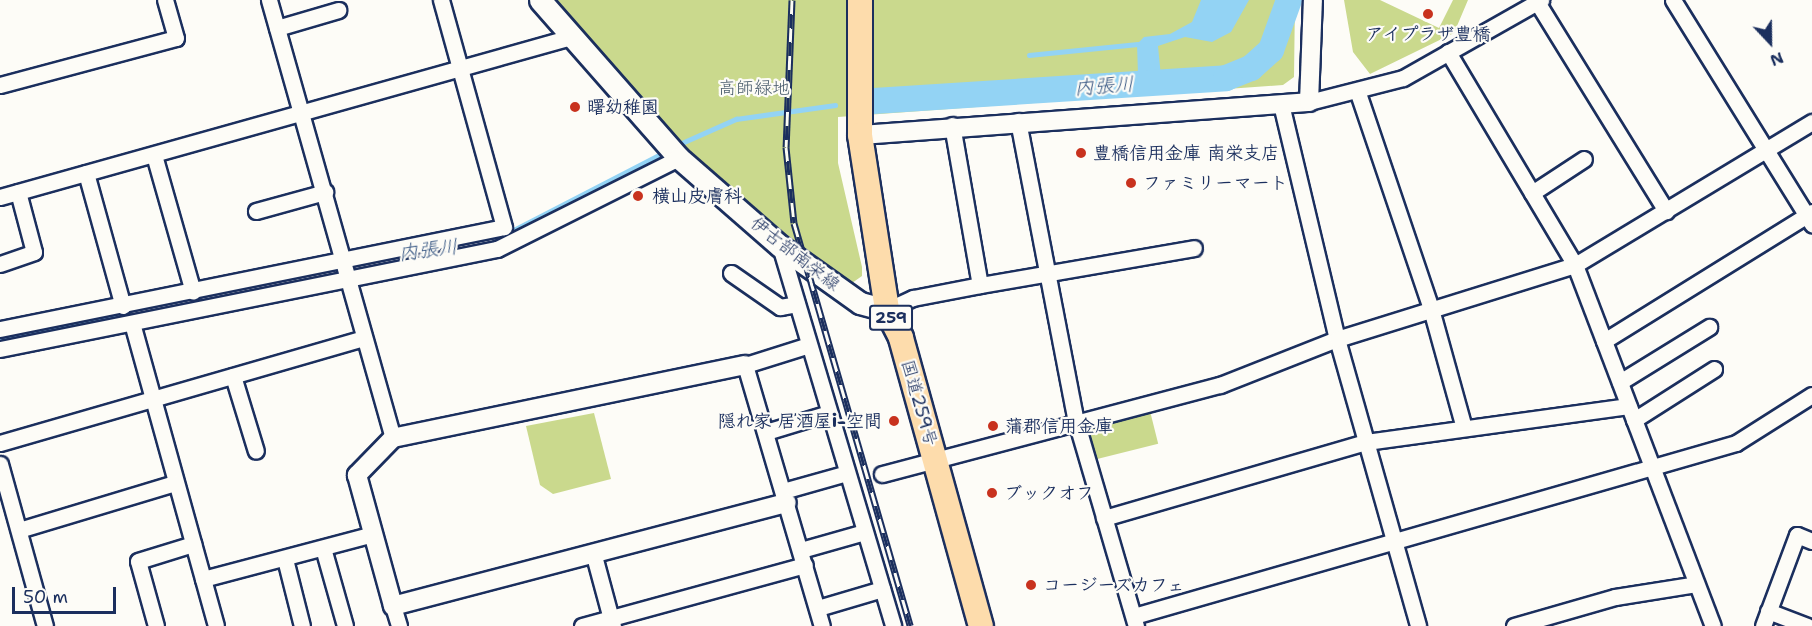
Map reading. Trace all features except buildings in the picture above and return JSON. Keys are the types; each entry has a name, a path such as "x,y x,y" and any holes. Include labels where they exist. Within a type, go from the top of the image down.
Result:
{"highway":[{"name":"国道259号","path":"860,0 860,135 868,203 887,280 887,310 901,338 981,626"}],"main road":[{"name":"伊古部南栄線","path":"540,0 673,152 780,246 860,303 887,310"}],"street":[{"path":"0,85 176,38 165,0"},
{"path":"269,0 393,438"},
{"path":"0,329 193,292 504,227 441,0"},
{"path":"1309,102 1313,0"},
{"path":"1604,341 1810,217 1673,0"},
{"path":"860,135 952,125 1309,102 1358,93 1403,78 1539,1 1666,211"},
{"path":"277,28 339,10"},
{"path":"0,197 303,114 571,37"},
{"path":"1448,52 1575,265 1713,626"},
{"path":"1358,93 1431,309 1464,428"},
{"path":"1281,104 1336,339 1418,626"},
{"path":"1018,121 1076,421 1135,621 1394,541 1736,443 1812,395"},
{"path":"882,474 934,458 1220,385 1336,339 1575,265 1812,122"},
{"path":"952,125 980,285"},
{"path":"0,349 497,249 673,152"},
{"path":"154,155 193,292"},
{"path":"1532,193 1584,159"},
{"path":"86,173 123,306"},
{"path":"0,264 34,252 18,192"},
{"path":"256,211 325,192"},
{"path":"780,246 893,626"},
{"path":"887,310 913,298 1194,248"},
{"path":"731,273 780,307 797,304"},
{"path":"132,323 216,626"},
{"path":"1620,382 1709,327"},
{"path":"0,443 364,338"},
{"path":"399,626 357,475 393,438 745,365 809,345"},
{"path":"745,365 822,626"},
{"path":"1104,518 1366,442 1464,428 1632,413 1714,369"},
{"path":"233,376 256,451"},
{"path":"766,432 829,413"},
{"path":"0,464 45,626"},
{"path":"393,606 785,497 847,473"},
{"path":"19,530 175,483"},
{"path":"582,626 612,622 803,557 864,532"},
{"path":"203,579 373,534"},
{"path":"1807,626 1766,619 1797,535 1812,541"},
{"path":"156,626 138,561 193,544"},
{"path":"323,548 345,626"},
{"path":"593,552 612,622"},
{"path":"285,558 302,626"},
{"path":"1514,626 1615,597 1696,584"},
{"path":"818,608 882,589"}],"green space":[{"name":"高師緑地","path":"556,0 1295,0 1294,77 1283,85 838,117 838,163 862,267 862,276 852,283 800,250 722,183 654,115"},
{"path":"1344,0 1380,0 1439,28 1453,0 1468,0 1454,33 1370,74 1353,52"},
{"path":"1149,407 1158,444 1092,460 1083,423"},
{"path":"594,413 611,479 553,494 540,485 526,426"}],"water":[{"path":"1201,0 1249,0 1231,32 1212,42 1185,37 1158,46 1161,77 1138,75 1137,44 1144,37 1170,34 1192,22"}],"waterway":[{"name":"内張川","path":"874,101 1226,78 1251,68 1271,50 1289,0"},
{"path":"1029,55 1137,44"},
{"name":"内張川","path":"675,146 736,119 835,105"},
{"name":"内張川","path":"464,242 508,233 665,152"},
{"name":"内張川","path":"0,338 124,312"}],"railway":[{"path":"792,0 786,147 794,223 910,626"}],"place":[{"name":"アイプラザ豊橋","path":"1428,14"},
{"name":"曙幼稚園","path":"575,107"},
{"name":"豊橋信用金庫 南栄支店","path":"1081,153"},
{"name":"ファミリーマート","path":"1131,183"},
{"name":"横山皮膚科","path":"638,196"},
{"name":"隠れ家 居酒屋i-空間","path":"894,421"},
{"name":"蒲郡信用金庫","path":"993,426"},
{"name":"ブックオフ","path":"992,493"},
{"name":"コージーズカフェ","path":"1031,585"}]}
